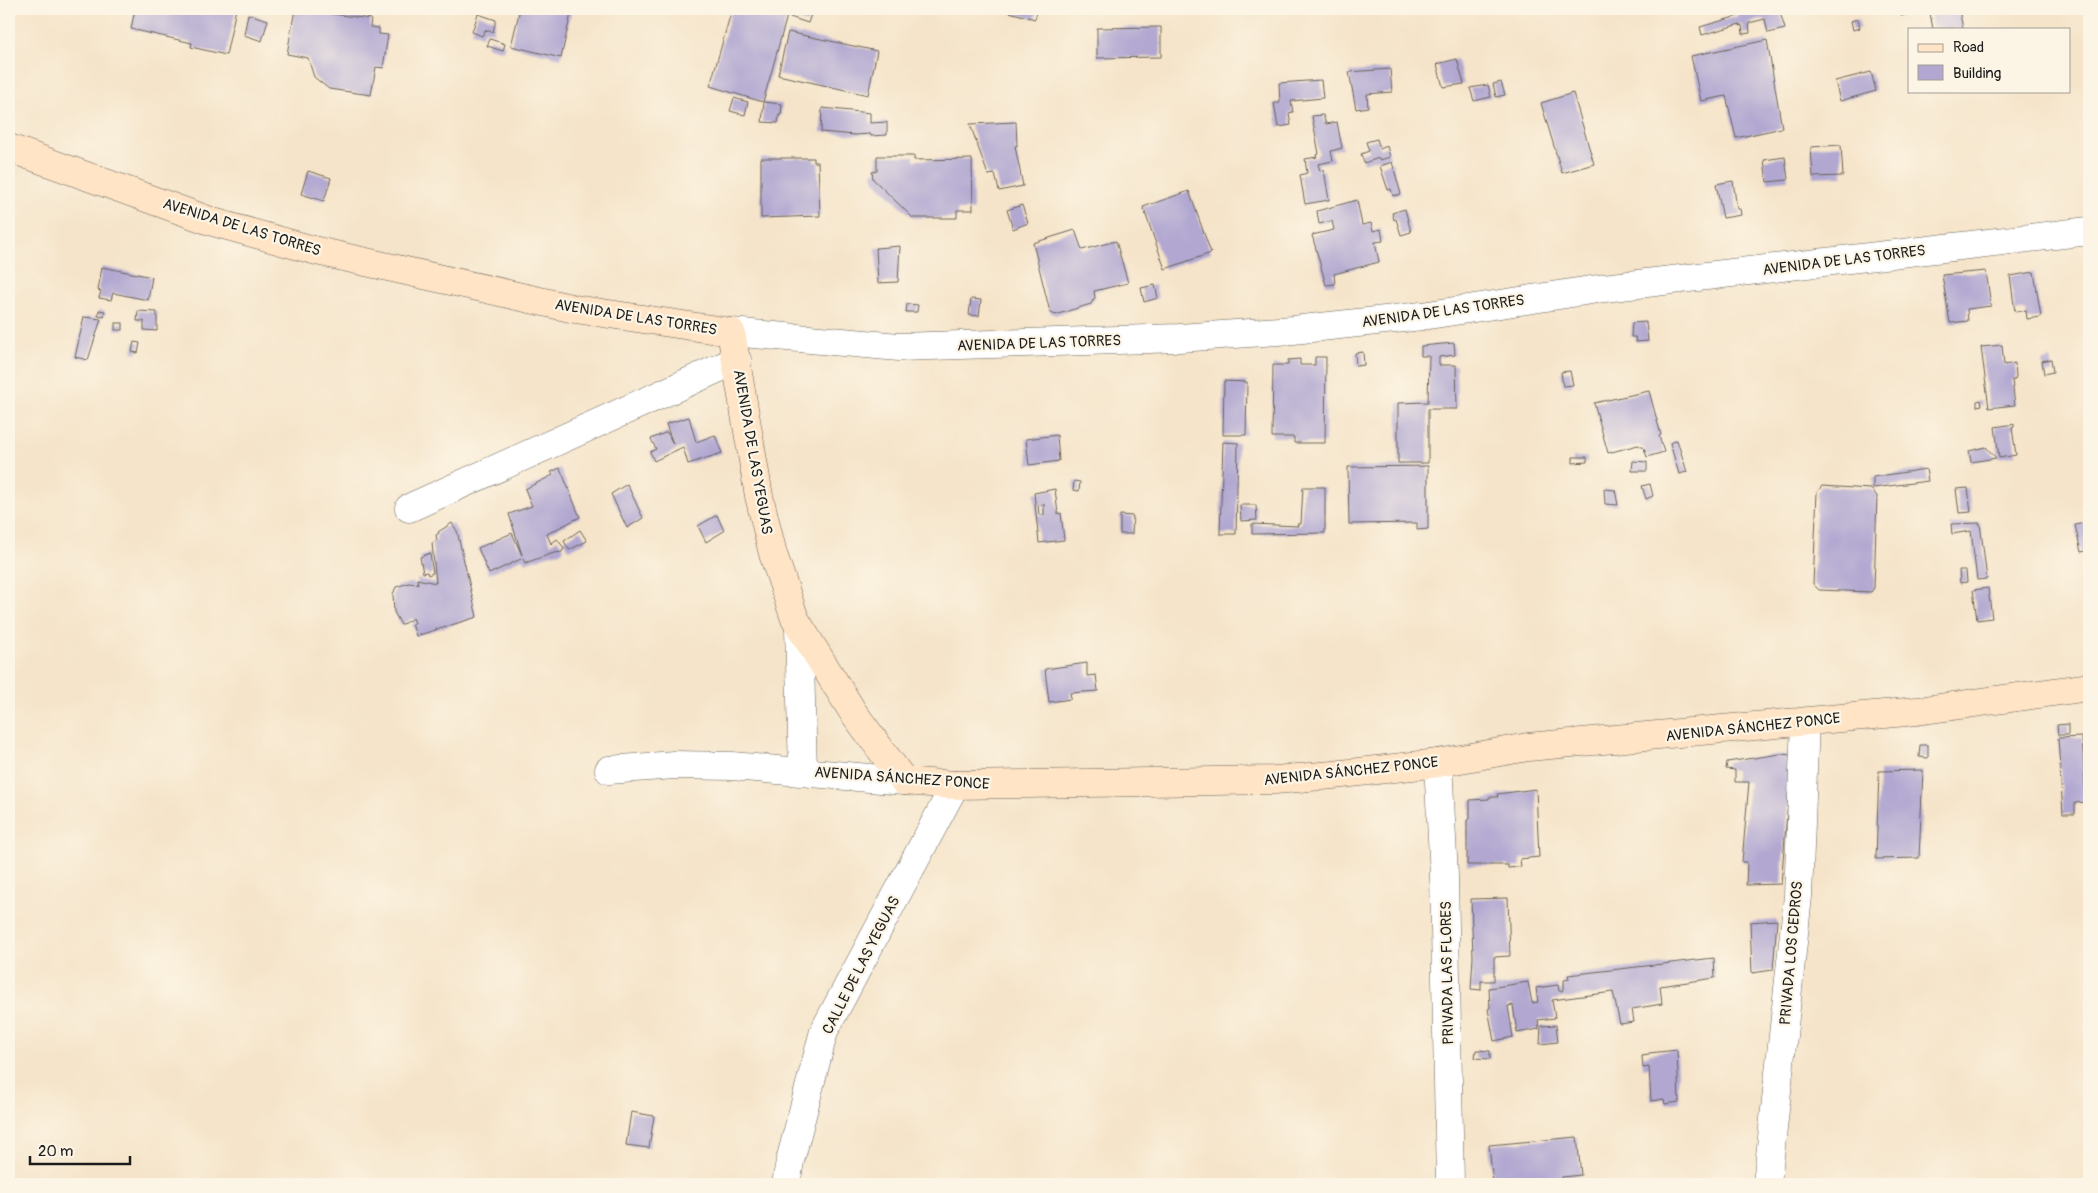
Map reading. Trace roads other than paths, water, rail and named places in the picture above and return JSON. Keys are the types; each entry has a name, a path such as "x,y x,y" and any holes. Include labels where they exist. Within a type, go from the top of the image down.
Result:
{"street":[{"name":"AVENIDA DE LAS TORRES","path":"9,148 213,222 317,251 575,309 731,332 899,347 1178,338 1283,330 1422,316 1604,288 2089,231"},
{"name":"AVENIDA DE LAS YEGUAS","path":"731,332 759,496 773,554 799,628 853,712 904,781"},
{"path":"409,508 737,360"},
{"name":"AVENIDA DE LAS YEGUAS","path":"799,628 803,771"},
{"name":"AVENIDA SÁNCHEZ PONCE","path":"608,770 674,765 732,766 955,785 1275,780 1438,763 1528,747 1917,711 2089,687"},
{"name":"PRIVADA LOS CEDROS","path":"1767,1184 1798,896 1805,722"},
{"name":"PRIVADA LAS FLORES","path":"1438,763 1445,905 1450,1184"},
{"name":"CALLE DE LAS YEGUAS","path":"786,1184 790,1161 824,1031 955,785"}]}
